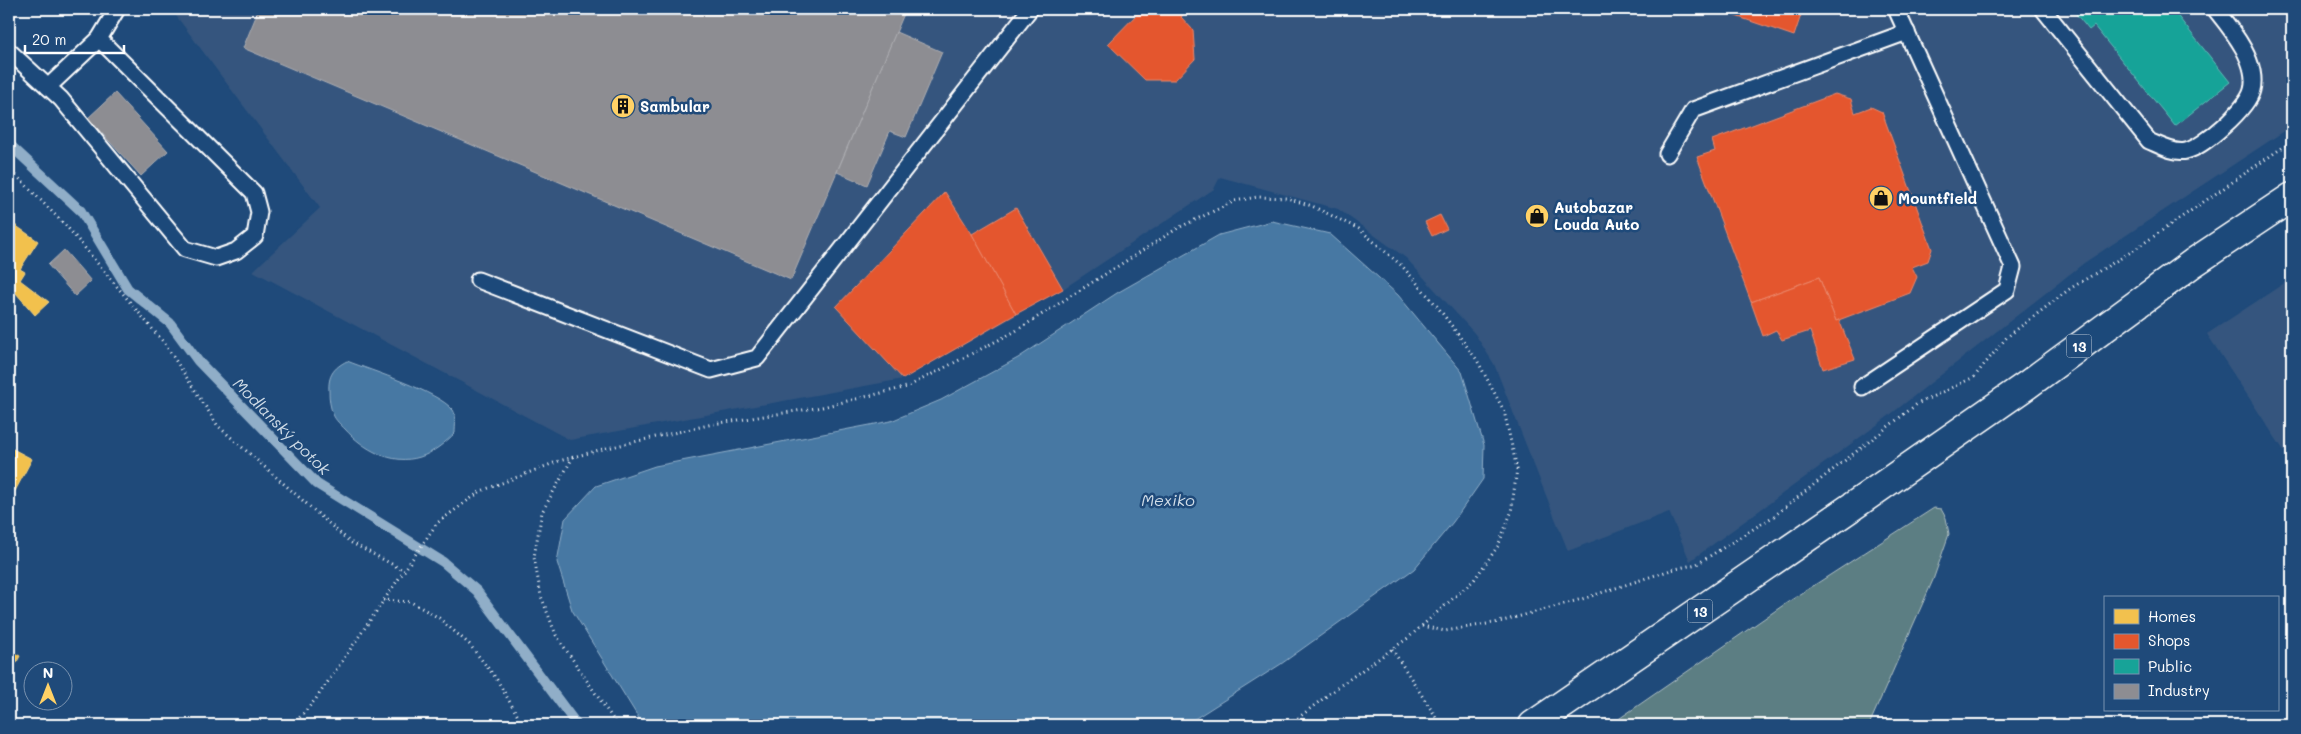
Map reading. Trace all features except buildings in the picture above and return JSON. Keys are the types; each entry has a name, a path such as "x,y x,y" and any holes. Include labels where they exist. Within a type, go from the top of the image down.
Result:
{"main road":[{"name":"13","path":"1533,725 1906,469 2027,384 2193,263 2292,197"}],"lane":[{"path":"48,87 99,39 118,9"},
{"path":"478,280 711,370 757,358 1030,9"},
{"path":"1862,387 2006,290 2014,267 1896,9"},
{"path":"2043,9 2149,141 2166,148 2185,152 2204,141 2242,109 2252,90 2250,64 2236,34 2215,9"},
{"path":"1667,154 1693,110 1907,32"},
{"path":"9,51 61,99 185,249 216,258 236,251 255,236 259,212 254,193 99,39"}],"path":[{"path":"1422,626 1445,631 1499,622 1582,600 1671,570 1697,564 1774,516 1917,404 1974,377 2007,337 2071,288 2131,252 2292,141"},
{"path":"9,168 68,228 165,344 218,426 350,542 403,570"},
{"path":"293,725 316,699 437,523 481,491 574,457 713,424 822,407 907,387 1014,332 1178,228 1235,201 1258,197 1288,198 1312,206 1359,229 1402,266 1437,306 1477,360 1504,411 1518,470 1510,513 1498,546 1474,580 1422,626 1289,725"},
{"path":"574,457 542,512 534,557 540,596 556,635 617,725"},
{"path":"383,600 410,602 440,618 469,644 496,678 523,725"},
{"path":"1392,649 1441,725"}],"shaded area":[{"path":"171,9 2292,9 2292,126 2084,263 1877,425 1690,561 1669,512 1568,551 1494,364 1475,334 1406,258 1338,209 1220,177 1214,189 1063,289 903,379 570,440 253,271 320,208"},
{"path":"2292,278 2292,463 2207,334"}],"green space":[{"path":"1934,508 1941,509 1946,518 1949,534 1933,580 1869,725 1610,725 1785,604"}],"water":[{"name":"Mexiko","path":"1272,221 1330,234 1398,295 1462,372 1484,445 1483,479 1453,522 1414,569 1281,664 1185,725 643,725 572,610 557,562 565,519 596,486 655,466 891,421 941,400 1018,358 1117,293 1219,235"},
{"path":"347,361 419,389 445,403 454,412 455,433 430,453 409,459 399,459 379,454 360,443 334,416 330,403 329,386 332,373"}],"waterway":[{"name":"Modlanský potok","path":"9,144 81,211 128,289 170,323 198,361 317,484 443,562 477,591 577,725"}],"place":[{"name":"Sambular","path":"623,106"},
{"name":"Mountfield","path":"1881,198"},
{"name":"Autobazar Louda Auto","path":"1537,216"}]}
